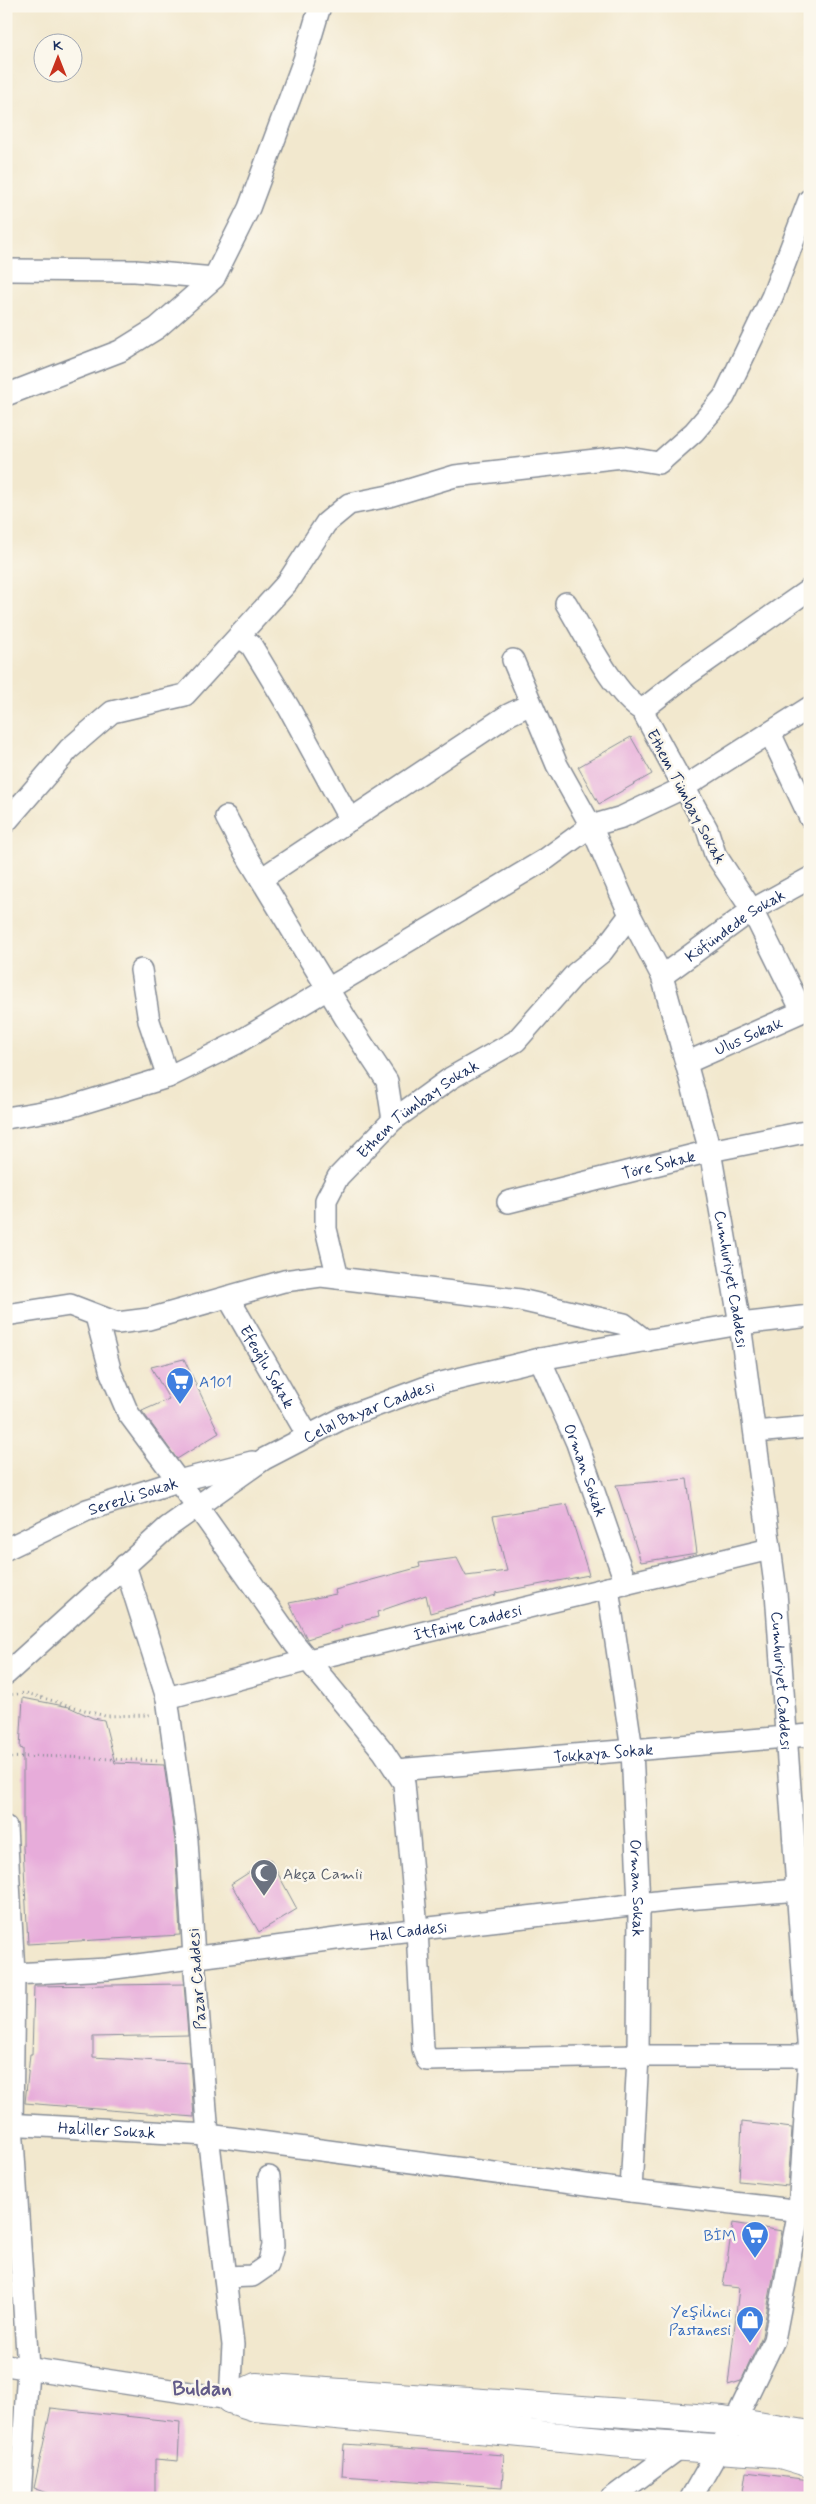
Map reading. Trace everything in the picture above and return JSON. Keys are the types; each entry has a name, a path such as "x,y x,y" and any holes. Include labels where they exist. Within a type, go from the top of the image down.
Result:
{"main road":[{"path":"230,2399 256,2387 735,2422 810,2435"},
{"path":"230,2399 256,2408 622,2443 777,2453 810,2463"}],"street":[{"path":"6,395 120,351 156,328 214,278 248,208 304,60 320,6"},
{"path":"6,822 69,749 112,712 185,694 287,583 326,523 349,504 389,496 455,476 622,457 659,462 694,432 724,397 772,297 809,200"},
{"path":"6,270 135,271 214,278"},
{"name":"Ethem Tümbay Sokak","path":"806,1010 752,910 715,854 707,829 642,710 683,678 810,589"},
{"path":"566,603 616,684 631,704 642,710"},
{"path":"239,637 252,645 290,708 350,820"},
{"name":"Cumhuriyet Caddesi","path":"513,660 556,765 591,826 630,915 662,976 710,1151 740,1324 776,1592 787,1737 804,1889 809,2056 804,2211 774,2340 735,2422 718,2448 691,2498"},
{"path":"261,879 508,715 531,704"},
{"path":"6,1118 66,1108 168,1077 237,1043 546,859 591,826 622,817 683,788 810,707"},
{"path":"770,733 810,818"},
{"path":"226,817 261,879 328,989 387,1081 393,1120"},
{"name":"Köfündede Sokak","path":"662,976 752,910 810,878"},
{"name":"Ethem Tümbay Sokak","path":"338,1278 326,1229 326,1200 338,1177 393,1120 451,1078 516,1041 576,973 602,952 630,915"},
{"path":"141,970 149,1021 168,1077"},
{"name":"Ulus Sokak","path":"686,1063 806,1010"},
{"name":"Töre Sokak","path":"508,1202 710,1151 810,1130"},
{"path":"6,1315 70,1304 117,1323 149,1319 284,1281 320,1276 501,1298 546,1306 624,1324 646,1341"},
{"name":"Efeoğlu Sokak","path":"228,1297 308,1436"},
{"path":"96,1316 111,1373 128,1413 309,1660 383,1751 404,1783 418,1929 423,2049 427,2060 638,2056 809,2056"},
{"name":"Celal Bayar Caddesi","path":"6,1674 168,1528 264,1458 343,1418 429,1386 540,1359 740,1324 810,1316"},
{"name":"Orman Sokak","path":"540,1359 577,1443 617,1586 632,1750 639,1904 638,2056 630,2191"},
{"path":"755,1432 810,1427"},
{"name":"Serezli Sokak","path":"6,1549 86,1510 178,1481 264,1458"},
{"name":"İtfaiye Caddesi","path":"168,1706 309,1660 770,1549"},
{"name":"Pazar Caddesi","path":"126,1565 168,1706 187,1840 208,2135 233,2345 230,2399"},
{"name":"Tokkaya Sokak","path":"396,1770 810,1735"},
{"path":"6,1827 10,1973 9,2124 28,2368 25,2496"},
{"name":"Hal Caddesi","path":"10,1973 107,1969 418,1929 639,1904 804,1889"},
{"name":"Haliller Sokak","path":"9,2124 208,2135 630,2191 804,2211"},
{"path":"225,2277 252,2276 268,2265 273,2246 269,2177"},
{"path":"6,2365 230,2399"},
{"path":"612,2498 682,2446"}],"path":[{"path":"6,1696 26,1693 105,1716 168,1706"},
{"path":"6,1758 40,1756 177,1762"}],"building":[{"path":"631,737 652,774 599,804 578,767"},
{"name":"A101","path":"184,1359 219,1433 177,1459 142,1411 169,1399 151,1367"},
{"path":"687,1479 697,1553 641,1562 616,1485"},
{"path":"567,1504 589,1575 495,1593 496,1595 430,1613 426,1595 377,1612 378,1617 341,1626 342,1628 307,1639 289,1603 336,1594 335,1590 420,1567 419,1563 457,1558 466,1576 507,1571 493,1516"},
{"path":"23,1698 69,1707 93,1718 104,1720 115,1763 164,1765 175,1841 180,1935 28,1944 23,1847 23,1749 20,1748"},
{"name":"Akça Camii","path":"270,1859 297,1909 259,1932 231,1884"},
{"path":"184,1984 188,2035 93,2037 93,2057 190,2063 194,2117 25,2103 30,2054 32,2054 34,1986"},
{"path":"742,2122 792,2128 788,2186 739,2181"},
{"path":"733,2223 782,2231 762,2336 741,2381 728,2385 739,2288 723,2286"},
{"path":"51,2408 180,2422 178,2461 155,2459 155,2498 61,2498 34,2488"},
{"path":"344,2444 504,2455 502,2487 342,2476"},
{"path":"746,2472 810,2480 810,2498 742,2498"}],"place":[{"name":"A101","path":"180,1405"},
{"name":"Akça Camii","path":"264,1897"},
{"name":"BİM","path":"755,2259"},
{"name":"Yeşilinci Pastanesi","path":"750,2344"}],"district":[{"name":"Buldan","path":"202,2388"}]}
